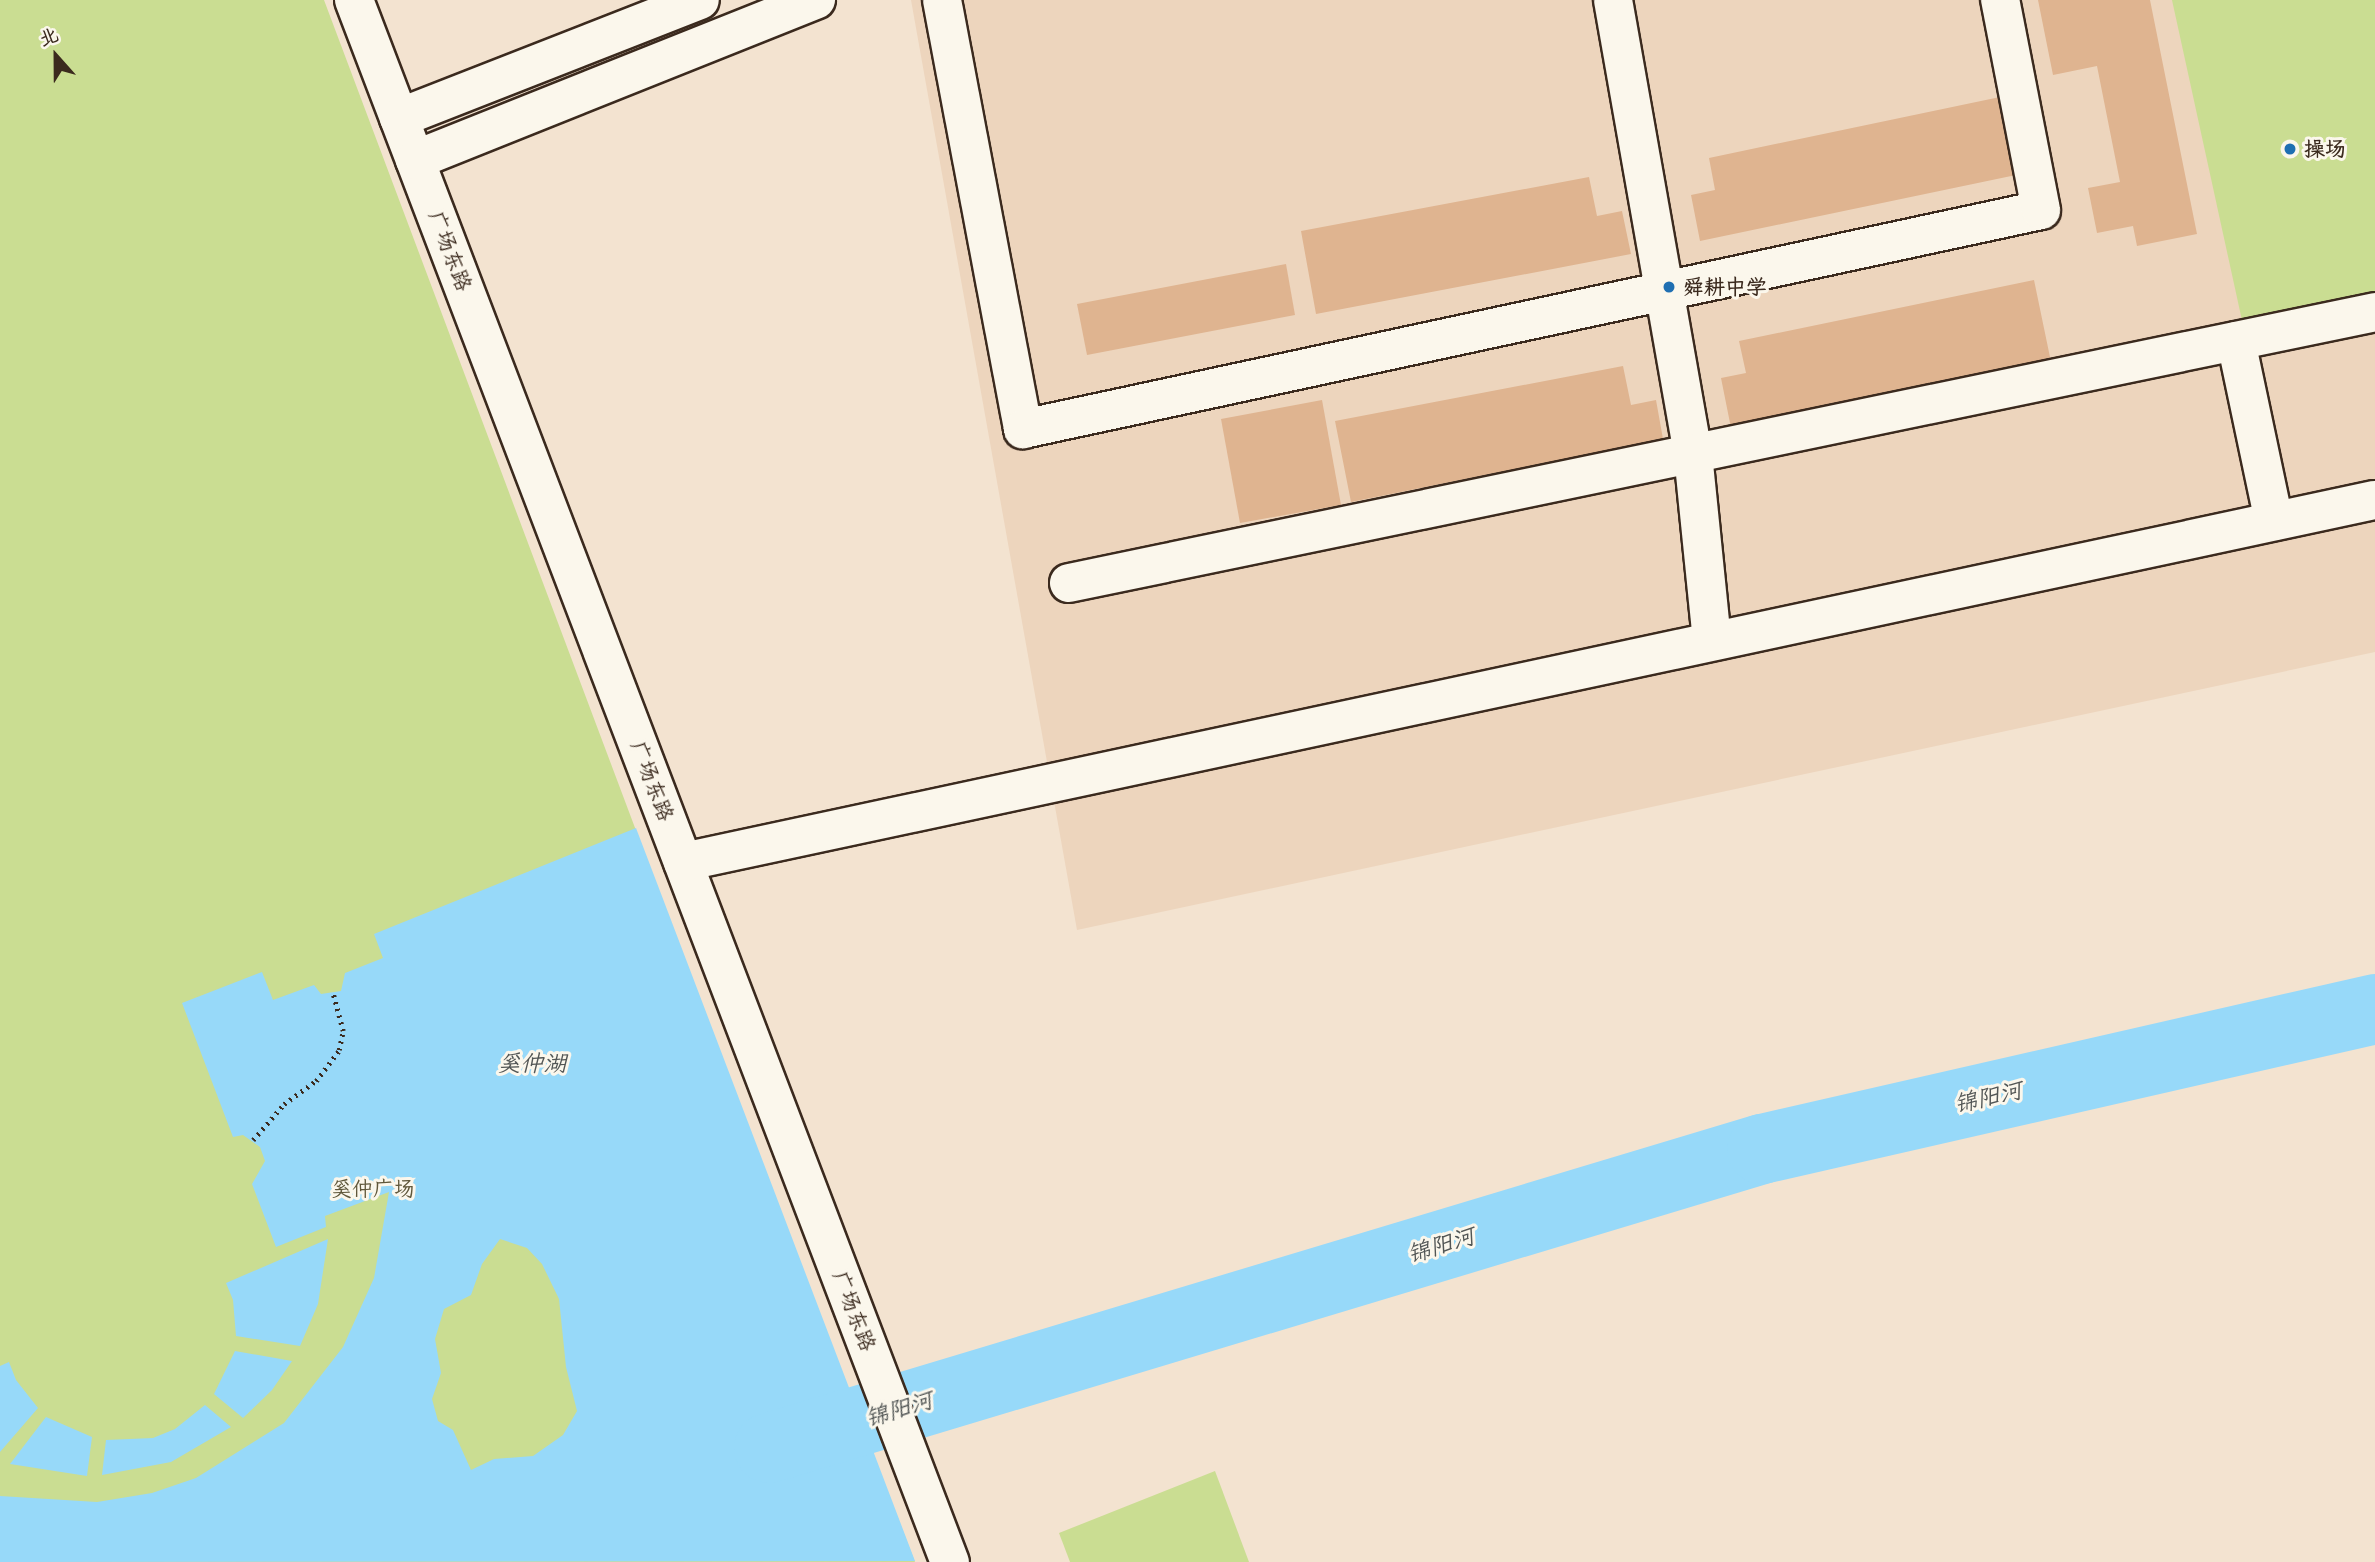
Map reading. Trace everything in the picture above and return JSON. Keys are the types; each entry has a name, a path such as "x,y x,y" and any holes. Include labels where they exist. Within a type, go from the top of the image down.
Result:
{"street":[{"name":"广场东路","path":"354,0 947,1555"},
{"path":"399,118 700,0"},
{"path":"415,160 816,0"},
{"path":"942,0 1023,429 2041,210 2000,0"},
{"path":"1613,0 1693,454 1712,640"},
{"path":"1069,583 2375,312"},
{"path":"2236,341 2274,521"},
{"path":"683,862 2375,500"}],"path":[{"path":"253,1140 284,1104 323,1074 339,1050 343,1031 333,994"}],"shaded area":[{"name":"舜耕中学","path":"911,0 2375,0 2375,652 1077,930"}],"green space":[{"name":"奚仲广场","path":"0,0 324,0 803,1275 915,1562 0,1562"},
{"name":"操场","path":"2172,0 2375,0 2375,298 2243,325"},
{"path":"1215,1471 1249,1562 1070,1562 1059,1533"}],"water":[{"name":"奚仲湖","path":"636,828 915,1561 0,1562 0,1496 97,1502 152,1493 196,1478 284,1423 343,1347 374,1278 389,1192 325,1216 326,1227 276,1247 252,1184 265,1161 260,1147 243,1135 233,1137 182,1003 262,972 273,1000 314,985 321,994 341,991 345,973 383,958 374,934","holes":["500,1239 527,1248 542,1264 559,1299 566,1367 577,1411 563,1435 533,1456 494,1459 471,1470 453,1430 438,1421 432,1399 441,1373 435,1339 444,1309 471,1295 482,1264"]},
{"path":"328,1239 318,1304 300,1346 236,1336 233,1300 226,1283"},
{"path":"235,1351 292,1361 272,1390 243,1418 214,1394"},
{"path":"9,1362 16,1380 38,1408 0,1452 0,1366"},
{"path":"205,1405 231,1427 171,1462 102,1475 106,1440 153,1438 175,1429"},
{"path":"46,1417 92,1437 87,1476 10,1464"}],"building":[{"path":"2038,0 2150,0 2197,234 2137,246 2133,226 2097,233 2088,188 2120,182 2097,66 2053,75"},
{"path":"2000,97 2016,175 1700,241 1691,195 1715,190 1709,158"},
{"path":"1589,177 1597,216 1622,211 1631,254 1316,314 1301,231"},
{"path":"1286,264 1295,315 1087,355 1077,304"},
{"path":"2034,280 2051,362 1731,428 1721,378 1746,373 1739,341"},
{"path":"1623,366 1631,405 1656,400 1663,439 1351,502 1335,421"},
{"path":"1322,400 1341,505 1240,523 1221,419"}],"waterway":[{"name":"锦阳河","path":"769,1448 1762,1149 2375,1009"}],"place":[{"name":"操场","path":"2290,149"},
{"name":"舜耕中学","path":"1669,287"}]}
